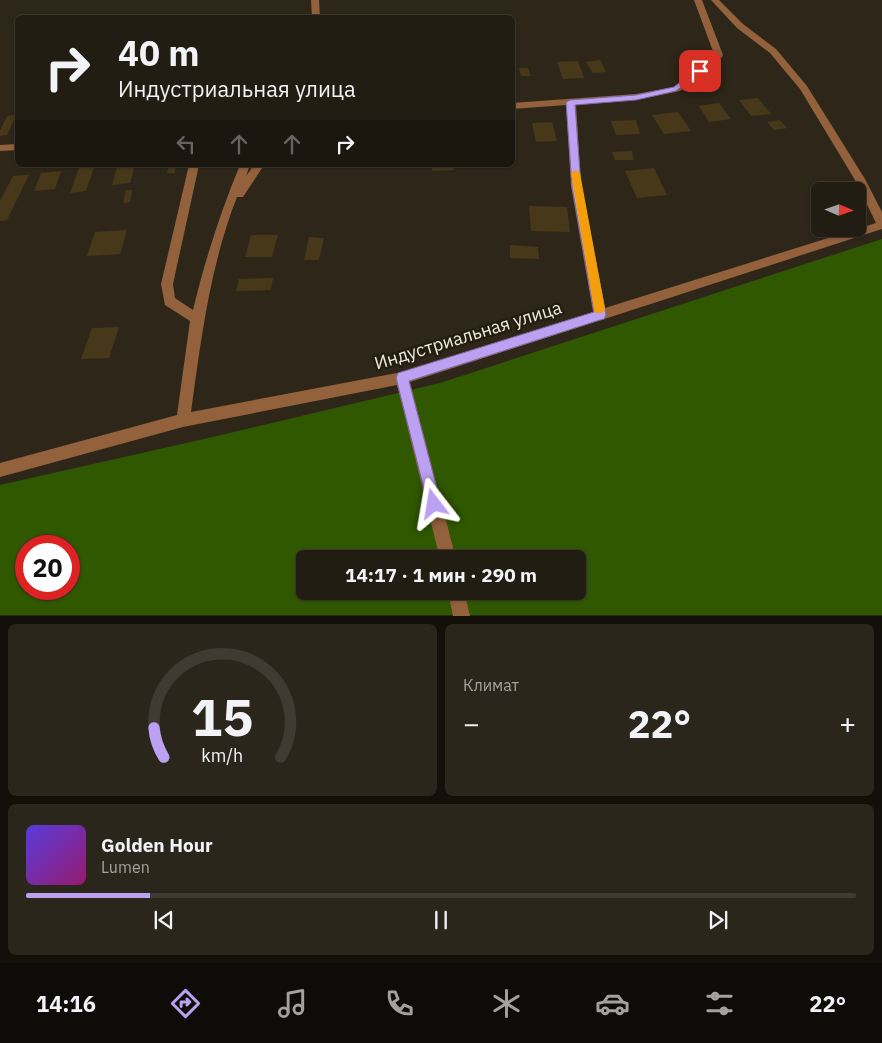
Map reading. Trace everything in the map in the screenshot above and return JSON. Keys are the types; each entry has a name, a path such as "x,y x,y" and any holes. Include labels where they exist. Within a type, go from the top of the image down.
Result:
{"street":[{"path":"315,0 316,15"},
{"path":"515,106 636,97 676,89 719,55 698,0"},
{"path":"715,0 740,26 773,51 804,88 841,151 860,179 882,224"},
{"path":"570,102 576,186 600,315"},
{"path":"0,148 15,147"},
{"path":"194,167 166,284 170,301 197,319"},
{"path":"183,420 197,319 209,266 226,212 244,167"},
{"path":"226,212 258,167"},
{"name":"Индустриальная улица","path":"0,470 183,420 402,378 882,224"},
{"path":"402,378 446,550"},
{"path":"458,600 462,616"}],"green space":[{"path":"882,239 882,615 0,615 0,485 440,383"}],"building":[{"path":"600,60 606,72 593,73 586,62"},
{"path":"578,61 584,78 563,79 557,62"},
{"path":"519,68 528,68 531,76 521,76"},
{"path":"758,98 771,114 751,116 739,100"},
{"path":"719,103 731,119 709,122 699,106"},
{"path":"678,112 691,131 664,134 652,115"},
{"path":"15,115 15,117 7,135 0,136 0,131 7,116"},
{"path":"636,120 640,134 616,135 611,121"},
{"path":"780,120 787,128 774,130 767,122"},
{"path":"552,122 557,141 536,142 532,123"},
{"path":"632,151 634,160 615,160 612,152"},
{"path":"79,167 94,167 86,191 70,193"},
{"path":"117,167 134,167 130,183 112,185"},
{"path":"168,167 176,167 175,173 167,173"},
{"path":"432,167 453,167 454,170 432,171"},
{"path":"654,168 667,195 637,198 625,171"},
{"path":"61,171 55,189 34,191 41,173"},
{"path":"29,175 7,220 0,221 0,201 13,176"},
{"path":"126,190 132,190 130,202 123,203"},
{"path":"529,206 567,207 570,232 531,231"},
{"path":"127,230 120,254 87,256 95,232"},
{"path":"251,235 278,235 272,257 245,257"},
{"path":"309,237 324,238 319,260 304,260"},
{"path":"510,245 538,247 539,259 510,258"},
{"path":"273,278 271,290 236,291 239,279"},
{"path":"119,327 109,358 81,359 92,328"}],"slow traffic":[{"path":"576,173 576,186 599,309"}],"route":[{"path":"434,504 402,378 600,315 576,186 570,102 636,97 676,89 700,71"}]}
